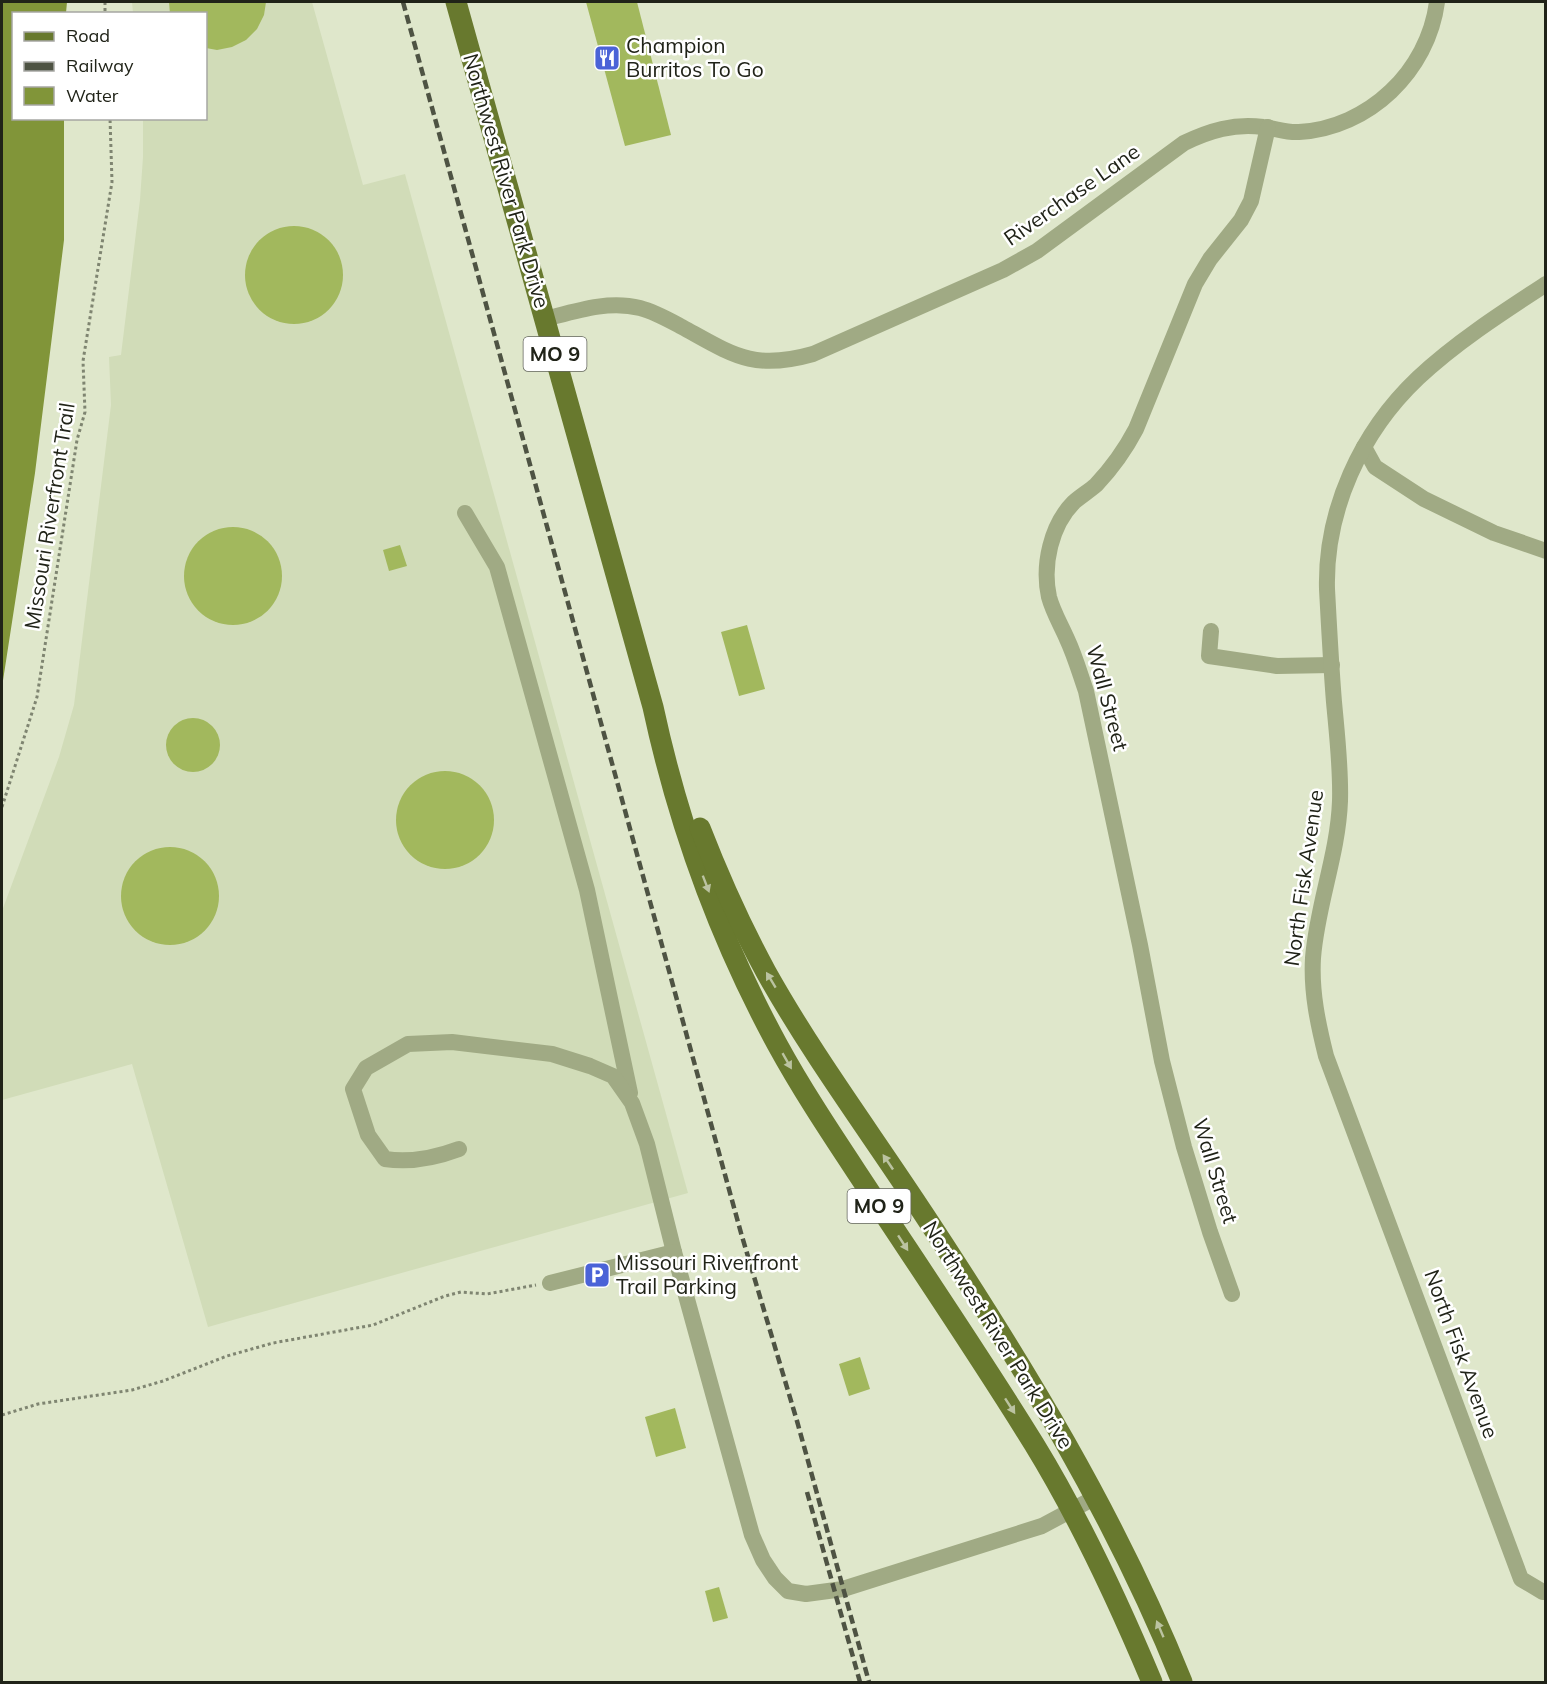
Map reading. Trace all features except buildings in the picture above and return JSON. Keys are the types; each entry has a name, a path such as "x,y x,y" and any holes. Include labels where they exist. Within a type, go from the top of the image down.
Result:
{"main road":[{"name":"Northwest River Park Drive","path":"456,2 653,707 663,751 684,822 727,939 752,996 812,1104 1035,1446 1072,1510 1152,1683"},
{"name":"Northwest River Park Drive","path":"653,707 703,837 727,893 766,971 1039,1396 1096,1497 1150,1605 1182,1683"}],"street":[{"name":"Riverchase Lane","path":"545,319 597,306 630,306 652,311 733,355 770,361 794,359 813,354 1003,270 1037,252 1184,143 1203,134 1236,126 1268,127 1290,133 1328,127 1353,118 1385,98 1412,68 1425,46 1434,21 1437,2"},
{"name":"Wall Street","path":"1232,1294 1184,1147 1162,1061 1086,691 1076,659 1051,604 1047,572 1049,550 1056,529 1074,502 1112,468 1126,447 1136,429 1195,284 1210,259 1241,220 1251,201 1268,127"},
{"name":"North Fisk Avenue","path":"1543,1592 1521,1579 1330,1067 1316,1018 1313,959 1317,929 1332,866 1340,802 1340,754 1327,587 1328,559 1340,501 1350,473 1364,447 1392,406 1419,377 1508,309 1545,284"},
{"path":"1364,447 1375,467 1424,499 1494,533 1545,551"},
{"path":"465,513 497,567 587,890 632,1103 647,1144 674,1252 752,1534 763,1560 775,1578 788,1591 807,1594 843,1588 1042,1526 1096,1497"},
{"path":"1211,631 1209,656 1277,666 1332,665"},
{"path":"459,1149 440,1156 402,1161 385,1159 368,1135 353,1089 366,1068 408,1044 452,1042 517,1049 552,1054 613,1076 632,1103"},
{"path":"550,1283 674,1252"}],"path":[{"name":"Missouri Riverfront Trail","path":"2,807 37,697 77,440 85,412 84,361 112,182 110,120"},
{"path":"2,1415 38,1404 132,1390 163,1381 227,1356 273,1343 336,1334 373,1325 445,1296 461,1292 488,1294 550,1283"}],"shaded area":[{"path":"132,2 312,2 363,185 405,174 688,1193 208,1327 132,1064 2,1100 2,911 59,757 74,705 111,405 109,357 121,355 140,200 143,120 207,120 207,12 133,12"}],"water":[{"path":"2,2 67,2 66,12 12,12 12,120 64,120 64,240 35,473 2,687"}],"railway":[{"path":"403,2 741,1233 797,1421 869,1682"},
{"path":"807,1492 860,1682"}],"place":[{"name":"Champion Burritos To Go","path":"607,58"},
{"name":"Missouri Riverfront Trail Parking","path":"597,1275"}]}
